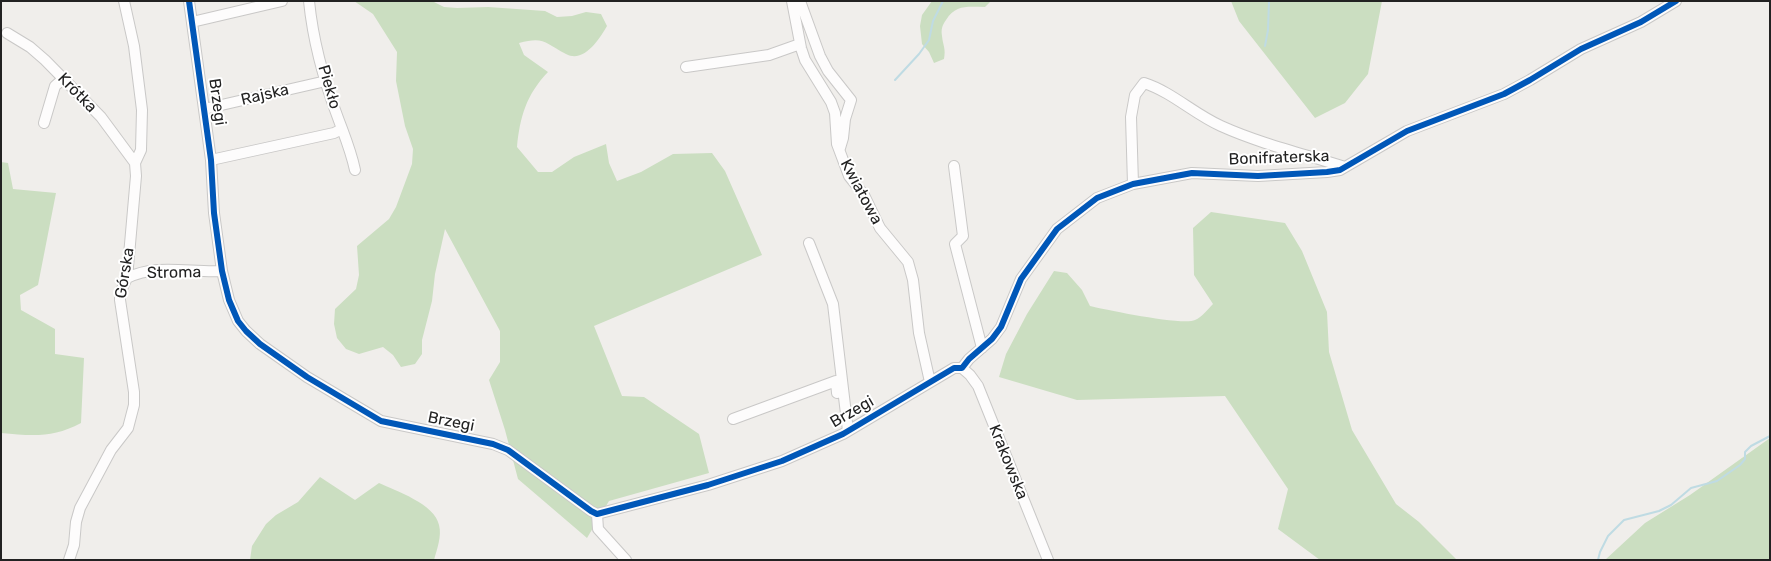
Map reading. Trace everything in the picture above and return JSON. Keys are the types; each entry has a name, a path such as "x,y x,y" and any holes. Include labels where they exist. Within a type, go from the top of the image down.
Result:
{"street":[{"name":"Górska","path":"69,560 74,545 76,522 80,508 111,450 128,428 134,392 120,293 127,278 136,176 135,163 141,150 142,110 134,46 124,1"},
{"name":"Brzegi","path":"189,1 211,160 214,213 222,271 229,300 238,321 260,344 328,390 381,420 493,444 508,450 597,514 708,484 782,461 845,432 954,368 962,368"},
{"path":"192,22 282,1"},
{"name":"Piekło","path":"309,1 326,81 342,129 350,146 355,170"},
{"name":"Kwiatowa","path":"792,1 805,60 832,102 839,149 849,176 864,195 880,228 908,262 913,280 919,333 930,382"},
{"path":"800,1 820,56 828,71 850,100 839,149"},
{"name":"Bonifraterska","path":"962,368 1001,327 1021,279 1057,229 1097,198 1132,184 1192,173 1284,176 1340,170 1407,131 1476,106 1516,88 1581,49 1641,22 1676,1"},
{"name":"Krótka","path":"8,33 30,47 63,78 101,117 135,163"},
{"path":"686,68 769,55 800,44"},
{"path":"44,123 55,86 63,78"},
{"name":"Rajska","path":"204,109 326,81"},
{"path":"1132,184 1131,117 1135,95 1144,83 1154,86 1200,116 1222,126 1247,136 1345,167"},
{"path":"211,160 334,133 342,129"},
{"path":"954,166 963,236 955,244 982,348"},
{"path":"809,243 834,304 845,432"},
{"name":"Stroma","path":"127,278 134,274 178,269 222,271"},
{"name":"Krakowska","path":"962,368 978,386 1048,560"},
{"name":"Brzegi","path":"732,419 836,380 845,432"},
{"path":"597,514 598,529 626,560"}],"green space":[{"path":"354,1 432,1 444,7 488,7 545,11 557,17 572,16 586,12 601,14 607,26 591,48 579,56 566,54 544,42 534,40 519,43 524,55 548,72 534,89 525,107 517,147 538,172 552,172 574,157 606,144 609,163 617,181 641,172 673,154 712,153 725,171 762,255 594,326 622,396 644,397 699,434 709,473 609,501 587,538 518,479 489,380 500,362 500,331 445,229 435,274 432,301 422,340 422,354 415,364 401,367 393,355 383,347 359,354 346,349 337,338 334,324 335,309 356,289 359,275 357,246 389,219 396,207 412,164 413,149 405,126 396,81 397,52 373,14"},
{"path":"932,1 991,1 985,7 958,9 950,15 942,29 945,50 944,59 934,63 929,52 922,44 920,26 922,15"},
{"path":"1231,1 1382,1 1368,74 1345,103 1315,118 1239,21"},
{"path":"1,162 8,163 13,189 56,193 38,285 20,295 21,310 55,329 55,354 84,358 81,423 52,434 1,433"},
{"path":"1211,212 1285,223 1302,251 1327,312 1329,352 1352,430 1396,504 1419,522 1457,560 1320,560 1278,529 1288,489 1225,396 1077,400 999,377 1006,354 1027,314 1054,271 1067,273 1082,290 1090,306 1176,321 1195,320 1200,317 1213,304 1194,275 1193,228"},
{"path":"1770,438 1770,560 1605,560 1645,523 1690,495"},
{"path":"320,477 355,500 379,483 423,505 436,517 440,529 440,538 434,560 250,560 252,546 266,524 276,515 298,502"}],"waterway":[{"path":"895,80 929,40 933,21 943,1"},
{"path":"1265,46 1268,30 1269,1"},
{"path":"1598,560 1608,536 1624,520 1659,511 1671,505 1691,488 1717,481 1740,465 1745,459 1745,452 1751,446 1770,436"}],"cycle path":[{"path":"189,1 211,160 214,213 222,271 229,300 238,321 260,344 307,377 381,421 493,444 508,450 597,514 708,485 782,461 843,434 954,368 962,368 969,359 992,339 1001,327 1021,279 1057,229 1097,198 1133,184 1192,173 1258,176 1340,170 1407,131 1504,94 1581,49 1641,22 1676,1"}]}
